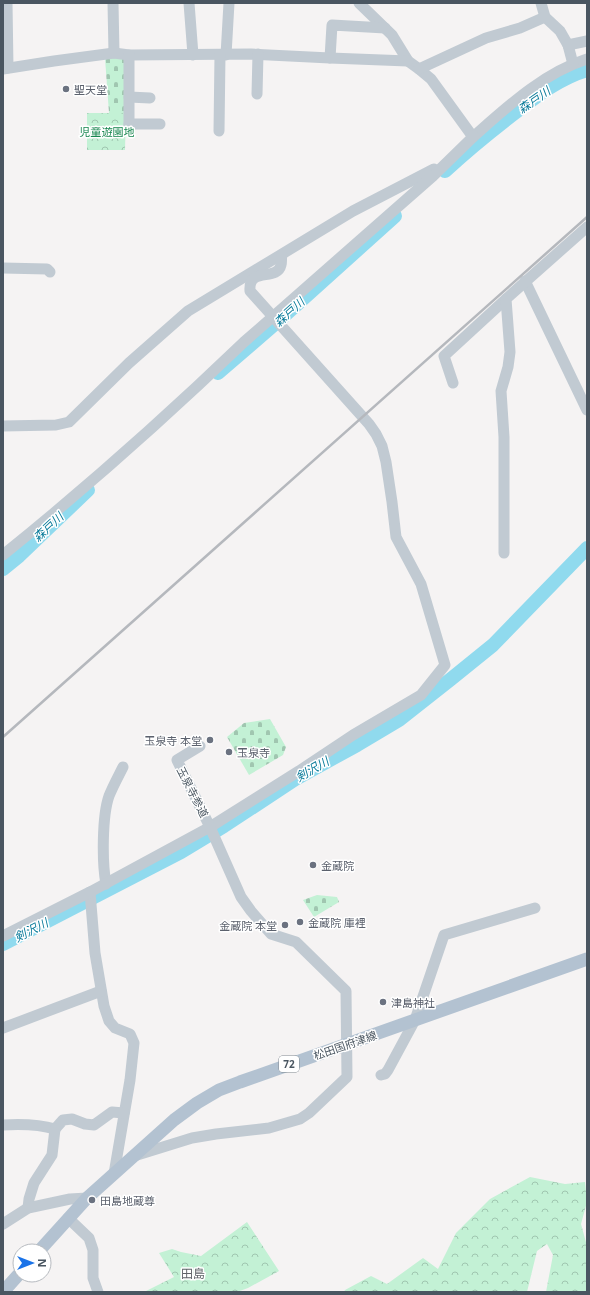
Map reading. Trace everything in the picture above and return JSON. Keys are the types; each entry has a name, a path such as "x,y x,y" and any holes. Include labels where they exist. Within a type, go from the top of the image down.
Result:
{"main road":[{"name":"松田国府津線","path":"47,1243 87,1198 132,1157 196,1103 219,1090 587,959"},
{"path":"3,1292 12,1282"}],"street":[{"path":"7,3 6,68 114,54 258,54 408,61"},
{"path":"112,3 114,54"},
{"path":"189,3 193,55"},
{"path":"219,130 223,55 229,3"},
{"path":"541,3 546,17 560,30 568,45 573,64"},
{"path":"365,5 392,35 408,61 419,68 431,79 473,137 474,136"},
{"path":"419,68 486,38 520,28 546,17"},
{"path":"330,58 332,25 385,28"},
{"path":"568,45 587,42"},
{"path":"257,94 258,54"},
{"path":"129,55 129,126 160,124"},
{"path":"3,555 63,506 244,342 433,176 474,136 545,79 573,64 587,59"},
{"path":"129,97 150,98"},
{"path":"3,426 56,425 69,422 129,363 188,311 353,211 445,163"},
{"path":"453,383 444,356 525,281 587,227"},
{"path":"3,936 106,884 210,827 299,772 353,735 420,695 445,665 421,584 396,537 386,462 382,446 376,434 369,424 250,291 249,283 253,278 277,271 281,266 282,255"},
{"path":"3,268 39,268 47,269 50,272"},
{"path":"525,281 587,410"},
{"path":"504,553 504,437 501,390 508,366 510,352 506,299"},
{"name":"玉泉寺参道","path":"200,746 177,760 210,827"},
{"path":"106,884 104,873 104,823 109,797 122,767"},
{"path":"132,1157 192,1138 269,1128 300,1119 309,1113 347,1077 346,991 296,942 270,934 251,911 242,897 210,827"},
{"path":"90,892 95,953 104,1006 109,1021 115,1028 130,1034 134,1043 114,1174"},
{"path":"381,1075 385,1074 388,1070 414,1020 444,935 535,908"},
{"path":"3,1028 101,991"},
{"path":"28,1208 28,1199 34,1183 52,1155 55,1129 63,1120 72,1119 85,1124 94,1125 112,1112 124,1113"},
{"path":"3,1125 19,1124 46,1126 55,1129"},
{"path":"3,1224 28,1208 70,1199 87,1198"},
{"path":"68,1218 89,1238 93,1250 93,1278 98,1292"}],"green space":[{"path":"124,57 126,113 109,113 105,58"},
{"name":"児童遊園地","path":"87,113 126,113 125,150 87,150"},
{"path":"270,719 286,747 283,755 249,775 227,737 244,723"},
{"path":"317,895 337,897 339,902 314,917 303,900"},
{"path":"530,1177 565,1184 585,1182 587,1202 581,1224 587,1246 587,1292 546,1292 553,1255 547,1244 537,1251 527,1292 344,1292 345,1290 371,1276 387,1284 423,1258 438,1269 456,1233 490,1199"},
{"path":"247,1222 279,1271 248,1288 237,1292 144,1292 174,1277 159,1253 172,1249 201,1256"}],"waterway":[{"name":"森戸川","path":"445,171 489,133 541,93 558,82 587,70"},
{"name":"森戸川","path":"218,373 395,216"},
{"name":"森戸川","path":"3,569 19,556 88,490"},
{"name":"剣沢川","path":"3,944 181,852 224,826 297,778 399,720 493,645 587,548"}],"railway":[{"path":"3,737 587,217"}],"place":[{"name":"聖天堂","path":"66,89"},
{"name":"玉泉寺 本堂","path":"210,740"},
{"name":"玉泉寺","path":"229,752"},
{"name":"金蔵院","path":"313,865"},
{"name":"金蔵院 庫裡","path":"300,922"},
{"name":"金蔵院 本堂","path":"285,925"},
{"name":"津島神社","path":"383,1002"},
{"name":"田島地蔵尊","path":"92,1200"}],"district":[{"name":"田島","path":"193,1273"}]}
